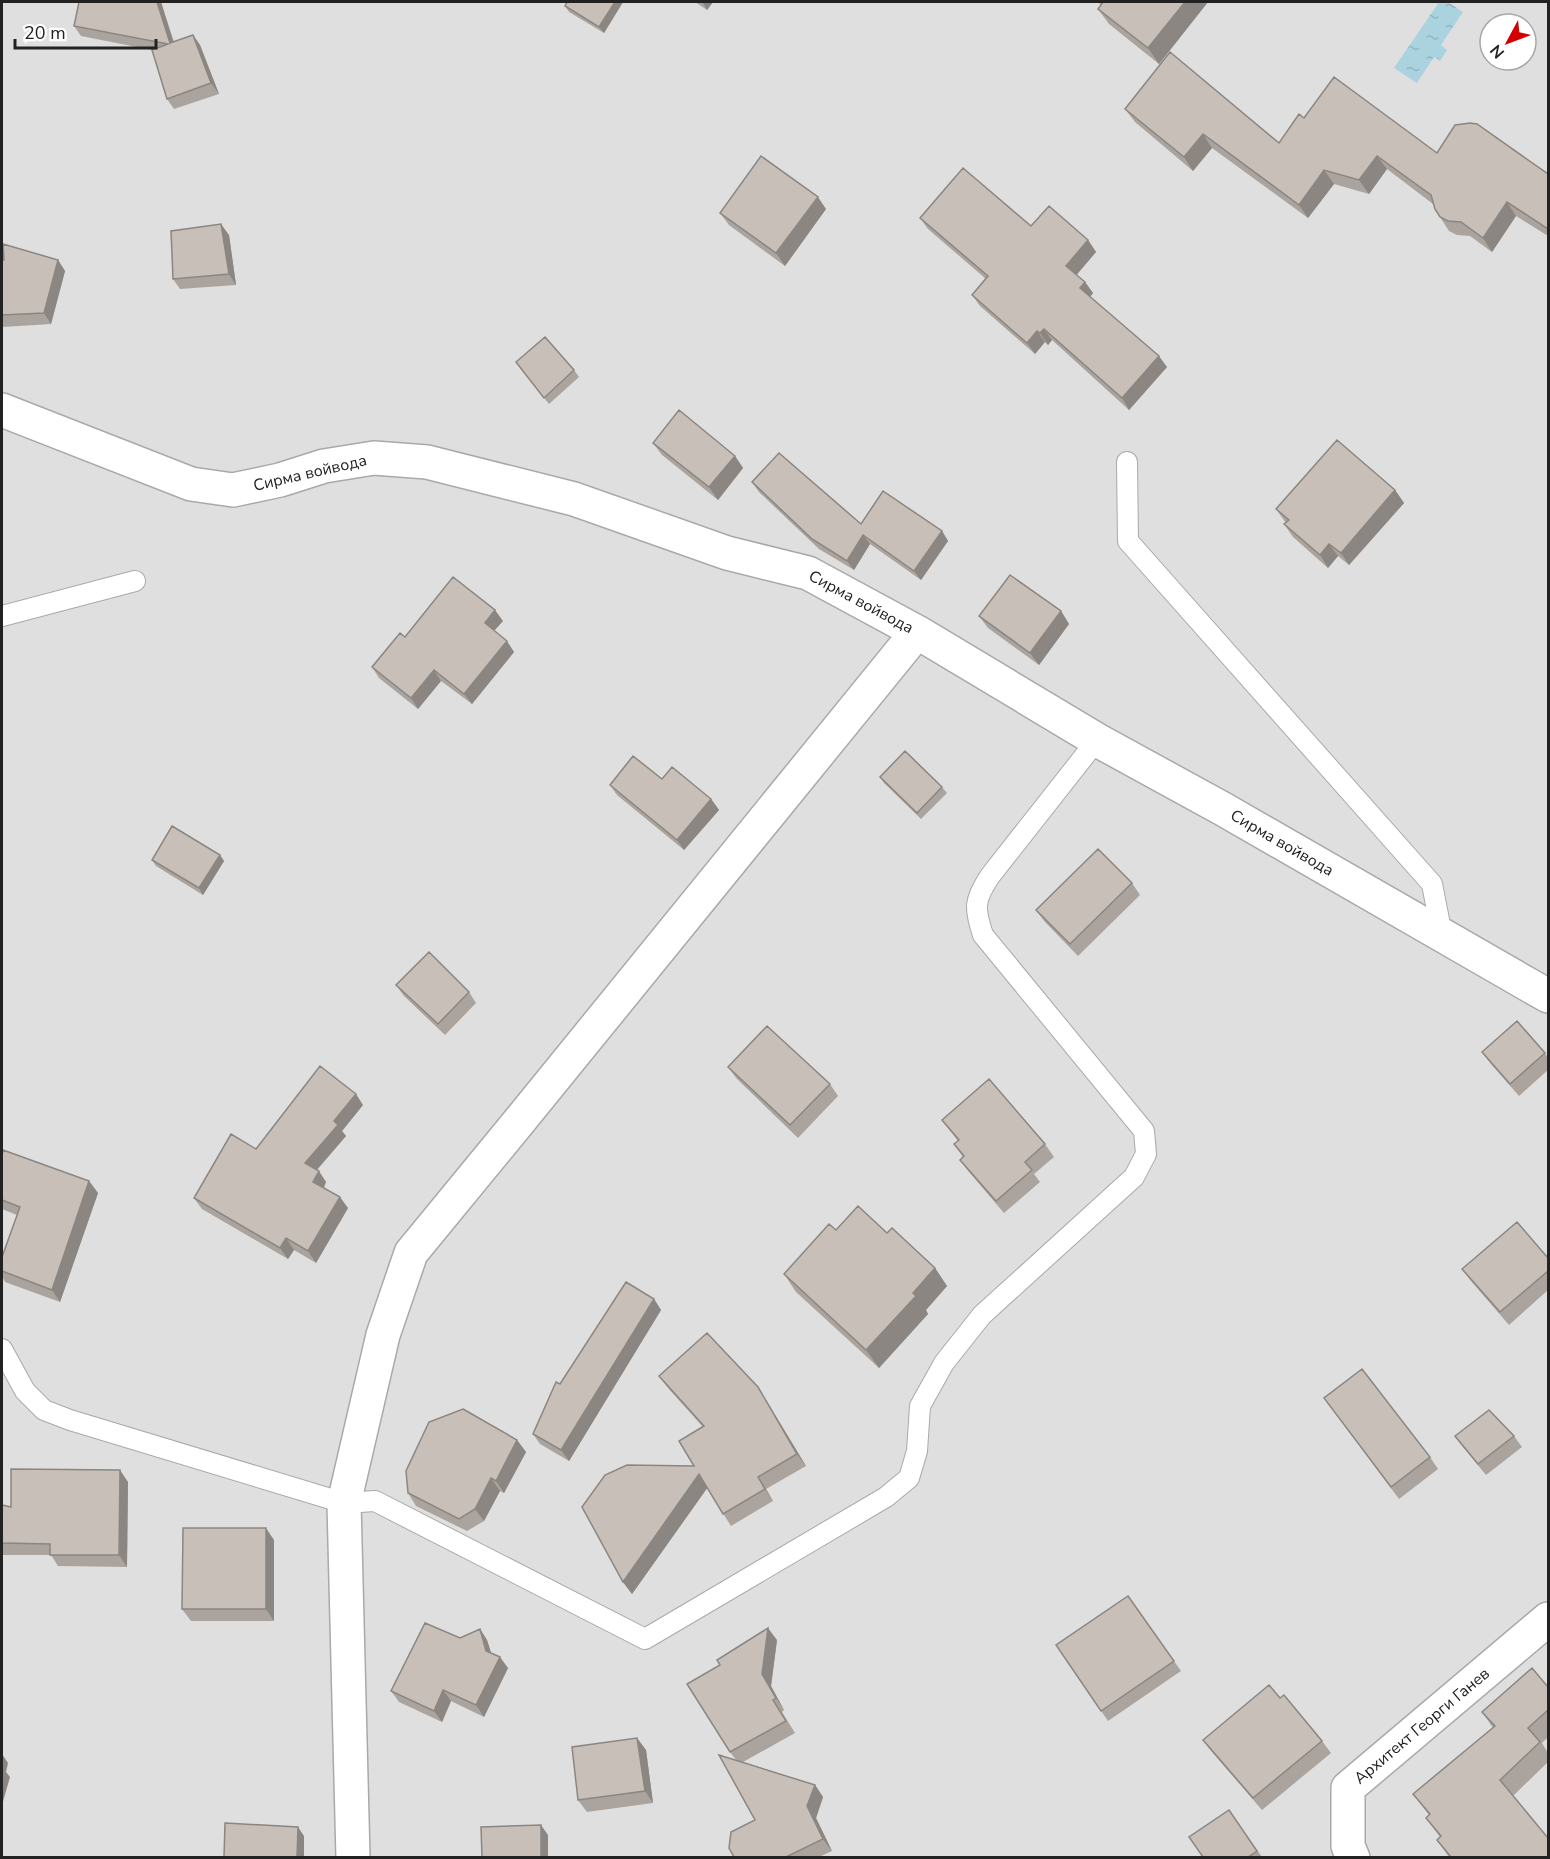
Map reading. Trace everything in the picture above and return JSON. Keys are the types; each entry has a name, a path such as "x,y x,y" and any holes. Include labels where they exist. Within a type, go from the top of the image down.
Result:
{"street":[{"name":"Сирма войвода","path":"2,410 191,484 233,490 280,480 324,466 374,458 427,462 574,499 727,553 808,573 917,632 1096,740 1223,809 1548,996"},
{"path":"353,1857 344,1503 383,1335 411,1253 917,632"},
{"name":"Архитект Георги Ганев","path":"1353,1857 1348,1846 1348,1788 1548,1619"}],"lane":[{"path":"1127,462 1128,541 1432,884 1442,935"},
{"path":"2,616 135,581"},
{"path":"2,1348 25,1391 44,1410 70,1420 344,1503 375,1501 645,1639 886,1497 909,1479 917,1451 920,1406 944,1363 982,1315 1134,1177 1146,1154 1144,1131 983,935 976,914 979,892 990,876 1096,740"}],"shaded area":[{"path":"2,2 1548,2 1548,1857 2,1858"}],"water":[{"path":"1439,2 1448,2 1463,12 1441,45 1447,50 1440,61 1434,57 1417,83 1394,68"}],"building":[{"path":"79,2 157,2 170,43 193,35 211,83 167,99 152,50 168,44 74,26"},
{"path":"567,2 615,2 599,27 565,6"},
{"path":"1103,2 1185,2 1148,48 1098,9"},
{"path":"1170,52 1279,143 1299,114 1304,118 1334,77 1437,153 1455,125 1477,124 1548,174 1548,229 1507,202 1483,238 1461,222 1448,221 1440,217 1431,195 1377,156 1359,180 1324,170 1299,205 1203,134 1184,157 1125,109"},
{"path":"761,156 818,197 776,253 720,213"},
{"path":"963,168 1031,226 1049,206 1088,240 1066,266 1085,282 1080,288 1159,356 1122,398 1044,329 1040,333 1037,331 1027,343 972,295 988,276 920,218"},
{"path":"221,224 229,274 173,279 171,231"},
{"path":"3,244 58,260 44,313 2,315"},
{"path":"545,337 574,370 544,398 516,362"},
{"path":"679,410 735,456 709,487 653,443"},
{"path":"1337,440 1395,490 1341,553 1329,544 1320,555 1284,524 1289,520 1276,509"},
{"path":"779,453 861,524 883,491 942,531 914,571 863,535 847,561 812,539 752,482"},
{"path":"1010,575 1061,611 1030,653 979,616"},
{"path":"453,577 495,610 485,623 507,641 464,694 434,670 411,698 372,667 400,633 405,637"},
{"path":"905,751 942,787 917,813 880,777"},
{"path":"633,756 662,779 672,767 711,799 677,840 610,785"},
{"path":"172,826 220,855 199,888 152,860"},
{"path":"1098,849 1132,883 1070,944 1036,910"},
{"path":"429,952 469,992 438,1024 396,985"},
{"path":"1517,1021 1545,1053 1510,1084 1482,1052"},
{"path":"767,1026 830,1084 790,1125 728,1067"},
{"path":"320,1066 356,1094 334,1121 338,1125 305,1163 319,1171 313,1182 340,1197 308,1251 286,1238 280,1248 194,1198 231,1134 256,1149"},
{"path":"989,1079 1045,1144 1025,1162 1032,1170 996,1201 960,1160 964,1156 954,1144 959,1140 942,1120"},
{"path":"3,1150 89,1181 52,1290 2,1271 2,1257 20,1207 2,1200"},
{"path":"858,1206 887,1233 892,1228 935,1268 913,1293 916,1296 866,1350 784,1274 829,1224 836,1230"},
{"path":"1517,1222 1548,1258 1548,1271 1500,1312 1462,1269"},
{"path":"626,1282 654,1299 561,1450 533,1434 556,1382 560,1384"},
{"path":"707,1333 758,1387 797,1454 758,1477 765,1489 723,1514 699,1474 623,1582 582,1507 605,1475 627,1465 694,1466 679,1441 704,1426 659,1376"},
{"path":"1362,1369 1430,1457 1391,1487 1324,1398"},
{"path":"463,1409 517,1440 496,1481 491,1478 475,1509 459,1519 408,1493 406,1471 429,1422"},
{"path":"1489,1410 1514,1436 1478,1464 1455,1436"},
{"path":"11,1469 120,1470 119,1555 50,1555 50,1544 2,1543 2,1505 11,1507"},
{"path":"183,1528 266,1528 266,1609 182,1609"},
{"path":"1128,1596 1174,1661 1101,1711 1056,1645"},
{"path":"425,1623 460,1638 480,1629 486,1651 500,1657 476,1705 443,1690 434,1711 391,1691"},
{"path":"768,1628 762,1674 776,1698 773,1700 786,1721 730,1752 687,1684 720,1665 717,1660"},
{"path":"1532,1668 1548,1687 1548,1710 1528,1728 1540,1742 1500,1780 1548,1838 1548,1857 1451,1857 1437,1840 1441,1836 1426,1818 1430,1814 1413,1794 1495,1726 1482,1712"},
{"path":"1269,1685 1280,1698 1284,1695 1322,1741 1253,1798 1203,1740"},
{"path":"637,1738 645,1791 578,1800 572,1747"},
{"path":"719,1755 815,1785 807,1806 823,1839 786,1857 734,1857 729,1848 731,1832 755,1820"},
{"path":"1229,1810 1257,1851 1248,1857 1203,1857 1189,1837"},
{"path":"225,1823 298,1827 297,1857 224,1857"},
{"path":"541,1825 541,1857 482,1857 481,1827"}]}
